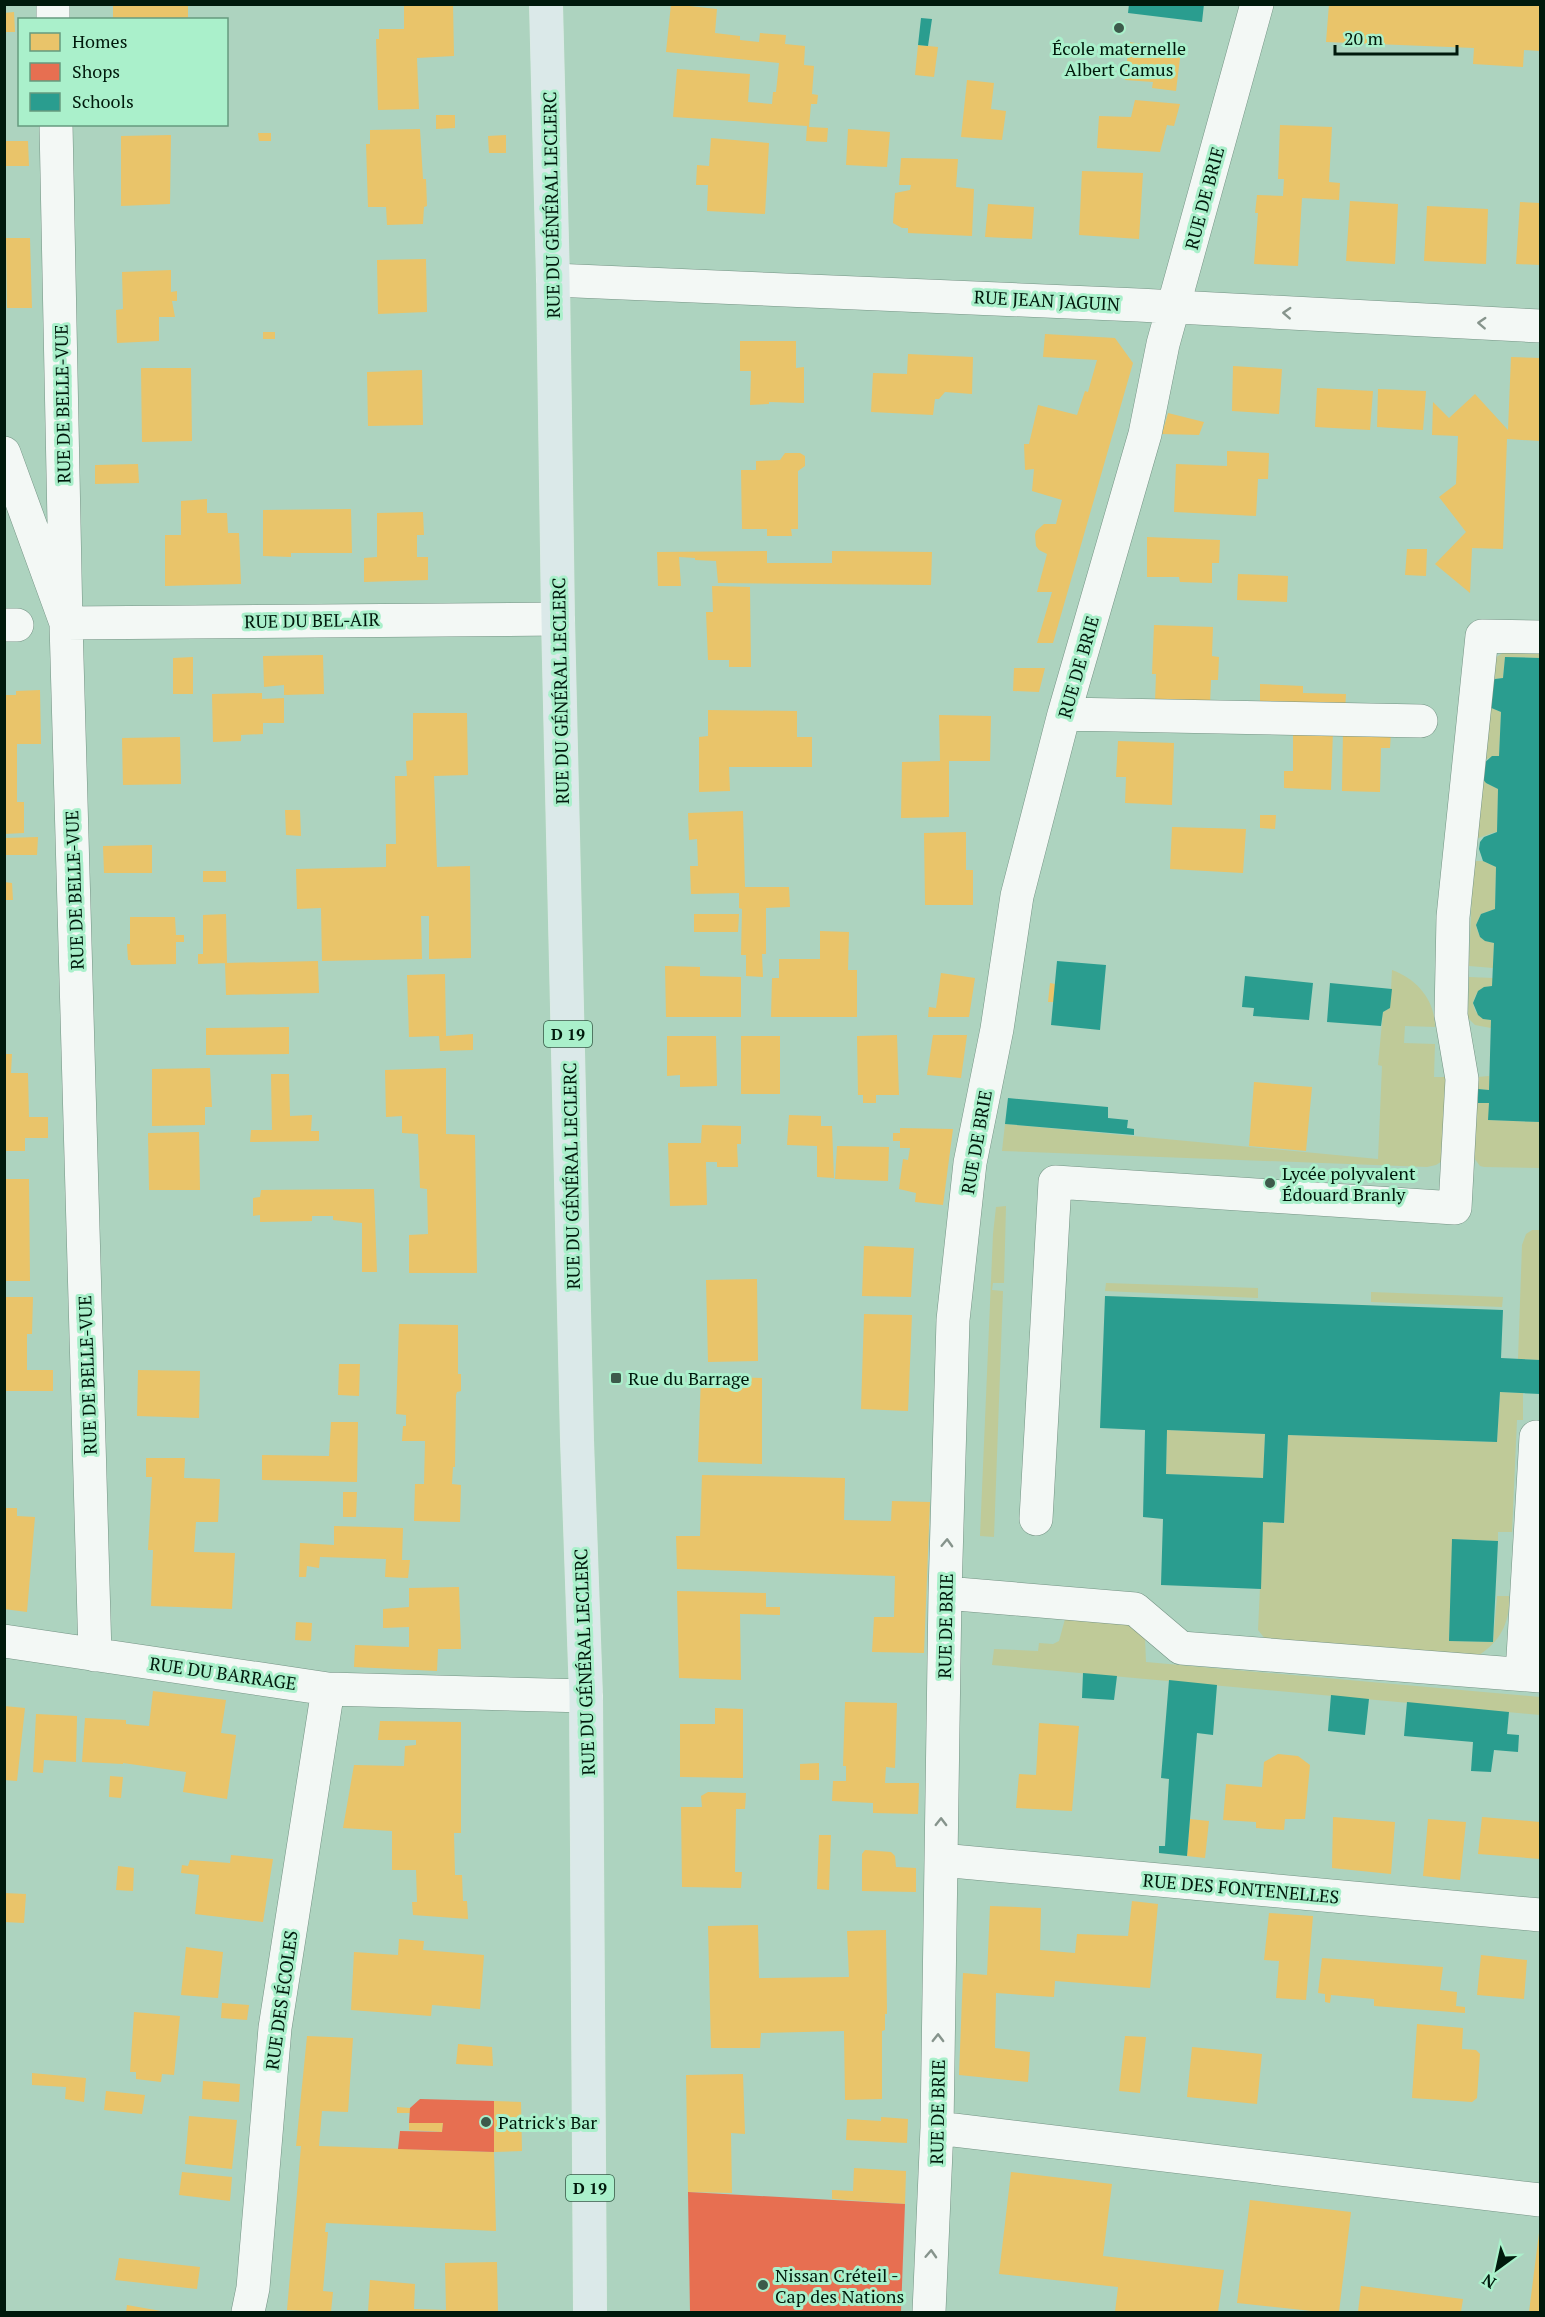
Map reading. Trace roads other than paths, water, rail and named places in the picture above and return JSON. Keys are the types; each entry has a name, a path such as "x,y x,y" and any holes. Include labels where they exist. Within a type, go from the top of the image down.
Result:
{"main road":[{"name":"RUE DU GÉNÉRAL LECLERC","path":"546,4 554,279 558,619 576,1440 586,1696 590,2313"}],"street":[{"name":"RUE DE BRIE","path":"929,2313 937,2128 945,1593 953,1320 970,1163 997,1029 1017,896 1064,714 1145,434 1163,344 1257,4"},
{"name":"RUE DE BELLE-VUE","path":"56,126 66,623 95,1654"},
{"name":"RUE JEAN JAGUIN","path":"554,279 1540,326"},
{"path":"4,453 66,623"},
{"name":"RUE DU BEL-AIR","path":"66,623 558,619"},
{"path":"1036,1519 1055,1182 1455,1208 1462,1079 1451,1015 1453,917 1482,636 1540,636"},
{"path":"1064,714 1421,721"},
{"path":"945,1593 1135,1609 1181,1648 1531,1675 1536,1437"},
{"name":"RUE DU BARRAGE","path":"4,1641 328,1689 586,1696"},
{"name":"RUE DES ÉCOLES","path":"248,2313 253,2288 275,2028 328,1689"},
{"name":"RUE DES FONTENELLES","path":"941,1860 1540,1915"},
{"path":"937,2128 1540,2200"}],"place":[{"name":"École maternelle Albert Camus","path":"1119,28"},
{"name":"Lycée polyvalent Édouard Branly","path":"1270,1183"},
{"name":"Rue du Barrage","path":"616,1378"},
{"name":"Patrick's Bar","path":"486,2122"},
{"name":"Nissan Créteil - Cap des Nations","path":"763,2285"}]}
